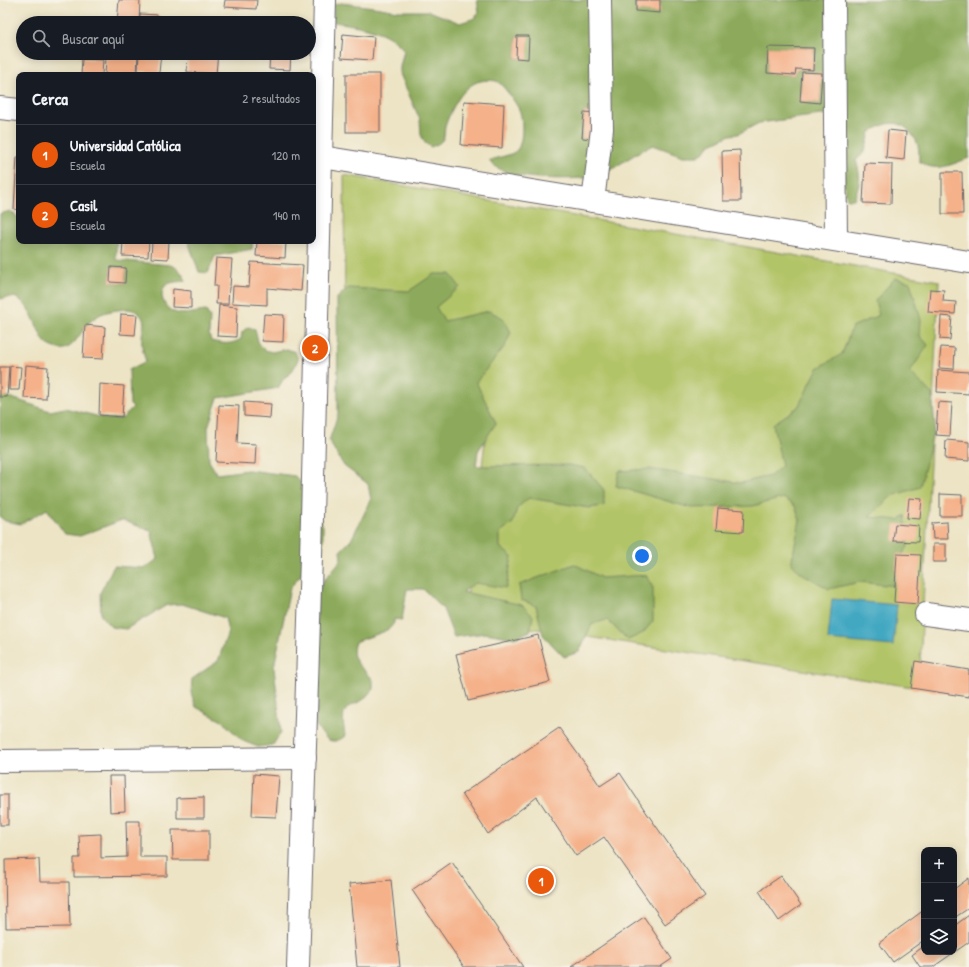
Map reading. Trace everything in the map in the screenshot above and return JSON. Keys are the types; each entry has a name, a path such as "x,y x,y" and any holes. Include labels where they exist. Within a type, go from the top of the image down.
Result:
{"street":[{"path":"298,967 322,157 318,129 325,0"},
{"path":"594,201 602,129 600,0"},
{"path":"834,0 836,240"},
{"path":"0,108 16,110"},
{"path":"322,157 969,262"},
{"path":"926,614 969,620"},
{"path":"0,760 305,758"}],"green space":[{"path":"477,0 636,0 636,11 659,13 660,0 969,0 969,158 944,167 931,167 925,165 919,161 918,145 910,132 901,125 890,123 870,132 864,151 856,160 860,180 854,199 847,199 843,167 847,147 847,133 845,128 836,119 830,116 821,115 759,123 738,134 730,135 709,145 704,152 698,156 683,156 653,145 608,171 591,177 570,179 512,174 505,172 489,161 515,152 519,147 521,137 522,126 519,109 506,90 499,83 492,80 486,80 474,83 468,87 458,99 450,113 442,141 431,147 425,143 421,135 420,120 400,74 404,50 390,37 381,33 363,27 334,22 333,5 341,3 398,11 429,11 460,23 475,18 479,12","holes":["517,36 529,37 527,59 516,58","768,47 814,48 813,70 796,69 795,75 767,73","802,73 822,74 820,103 800,101","584,112 597,113 582,138"]},
{"path":"344,175 939,281 919,688 465,618 486,431 345,329"},
{"path":"10,211 16,216 16,244 116,244 116,260 173,266 180,271 186,281 172,282 165,286 162,297 165,305 178,313 185,314 206,311 210,317 209,334 211,341 227,343 237,341 241,339 242,332 248,327 255,329 259,345 265,350 272,352 287,349 295,352 298,359 295,366 291,373 284,378 278,388 218,398 208,427 209,461 217,474 248,470 295,476 305,487 323,526 323,542 316,556 290,588 274,667 281,732 273,745 258,747 243,741 222,721 196,707 191,693 192,679 218,661 228,632 225,618 182,604 167,605 126,629 111,627 101,616 100,593 114,566 145,568 158,559 151,531 122,520 80,536 65,534 47,509 21,524 5,521 0,517 0,396 6,396 50,411 65,408 108,419 123,418 133,407 130,405 129,370 146,361 142,343 144,321 140,314 134,310 119,310 99,315 88,324 72,345 68,348 59,349 50,346 45,342 24,303 12,297 0,299 0,214","holes":["111,267 126,268 125,283 110,282"]},
{"path":"189,244 253,244 252,249 215,256 208,273 199,272"},
{"path":"434,274 450,274 460,287 436,307 444,321 489,311 503,318 511,332 505,346 476,382 496,423 478,451 476,466 569,465 585,468 604,490 604,506 589,508 529,498 517,508 513,523 500,532 500,547 512,557 506,588 475,583 463,592 522,605 533,616 530,631 515,638 486,633 454,637 443,609 423,589 407,589 402,620 394,619 394,623 390,628 355,642 353,654 361,667 373,680 373,689 363,700 348,707 344,713 343,721 345,736 335,741 331,741 325,737 316,725 317,592 321,584 341,560 340,551 351,540 371,500 368,484 344,466 329,441 338,414 337,298 348,288 409,291"},
{"path":"895,278 910,282 921,320 920,336 928,345 910,372 932,394 935,426 920,487 892,496 869,517 899,520 905,515 908,547 899,559 904,587 860,582 829,589 803,574 791,564 800,520 795,506 783,498 753,506 691,508 616,486 619,471 649,469 741,483 770,476 782,466 773,424 798,407 818,368 842,354 852,327 879,315 875,301"},
{"path":"574,564 602,578 646,575 653,588 653,621 643,633 628,640 607,620 592,624 579,652 564,657 543,635 536,606 521,600 519,585"}],"water":[{"path":"832,599 897,605 893,646 828,640"}],"building":[{"path":"119,0 140,0 139,16 118,16"},
{"path":"225,0 257,0 256,9 224,7"},
{"path":"636,0 660,0 660,13 636,11"},
{"path":"140,14 158,15 158,16 140,16"},
{"path":"343,34 374,37 372,60 341,58"},
{"path":"517,36 529,36 528,59 516,58"},
{"path":"768,47 814,48 813,70 796,69 795,75 767,73"},
{"path":"82,60 103,60 102,72 81,72"},
{"path":"106,60 138,60 137,72 105,72"},
{"path":"139,60 160,60 159,72 138,71"},
{"path":"188,60 217,60 216,72 187,72"},
{"path":"270,60 291,60 290,70 269,69"},
{"path":"802,72 822,73 820,103 800,101"},
{"path":"346,74 380,74 380,132 346,132"},
{"path":"464,101 504,104 502,148 461,145"},
{"path":"584,112 597,113 595,139 582,138"},
{"path":"888,130 906,132 904,160 886,158"},
{"path":"740,150 741,201 723,201 722,151"},
{"path":"865,163 892,164 891,204 863,203"},
{"path":"942,172 962,172 963,214 942,214"},
{"path":"16,174 16,209 14,209"},
{"path":"123,244 149,244 148,257 122,256"},
{"path":"152,244 169,244 168,259 151,258"},
{"path":"257,244 286,244 285,258 256,256"},
{"path":"216,258 232,259 228,304 216,304 217,286 214,286"},
{"path":"251,262 303,265 301,291 267,288 267,305 232,303 233,286 249,287"},
{"path":"111,267 126,268 125,283 110,282"},
{"path":"173,289 191,291 191,308 172,307"},
{"path":"930,289 944,290 943,301 956,302 955,314 928,312"},
{"path":"219,305 237,307 236,337 217,336"},
{"path":"121,314 137,315 135,335 120,334"},
{"path":"264,314 284,315 283,342 262,341"},
{"path":"941,316 952,317 950,340 940,339"},
{"path":"85,325 105,327 103,359 83,358"},
{"path":"941,347 955,348 954,369 939,368"},
{"path":"26,365 48,367 46,399 24,398"},
{"path":"10,366 21,367 19,390 9,390"},
{"path":"0,367 9,367 7,397 0,397"},
{"path":"938,370 969,372 969,394 937,392"},
{"path":"100,384 124,386 122,417 99,415"},
{"path":"244,402 271,404 270,418 244,416"},
{"path":"938,402 952,403 950,436 936,435"},
{"path":"219,405 239,406 237,443 256,444 255,464 216,462"},
{"path":"946,440 969,442 969,461 945,459"},
{"path":"940,494 962,495 962,516 940,516"},
{"path":"909,498 922,499 920,519 907,518"},
{"path":"718,508 744,510 743,532 716,530"},
{"path":"947,522 948,539 933,539 932,523"},
{"path":"895,524 919,526 918,542 893,541"},
{"path":"933,544 946,544 946,562 933,562"},
{"path":"897,554 921,555 918,604 894,602"},
{"path":"538,635 550,682 468,701 456,654"},
{"path":"915,661 969,670 969,697 911,688"},
{"path":"559,728 600,786 620,773 705,896 665,924 604,837 576,856 537,797 488,834 462,794"},
{"path":"254,774 279,776 276,817 252,816"},
{"path":"109,776 124,776 125,811 110,812"},
{"path":"0,795 8,795 8,825 0,825"},
{"path":"204,797 204,818 177,818 177,798"},
{"path":"126,821 140,821 140,857 167,857 167,876 74,877 74,858 80,858 79,835 101,834 101,858 127,857"},
{"path":"172,830 209,830 209,860 173,860"},
{"path":"39,859 40,882 69,882 70,927 6,928 5,860"},
{"path":"452,862 523,967 464,967 412,890"},
{"path":"781,876 801,905 779,921 759,891"},
{"path":"969,878 969,908 957,916 957,887"},
{"path":"391,880 400,967 357,967 349,884"},
{"path":"921,912 921,942 893,962 879,943"},
{"path":"969,915 969,942 957,950 957,924"},
{"path":"644,917 672,959 660,967 571,967"},
{"path":"921,948 921,955 950,955 933,967 920,967 912,955"}],"place":[{"name":"Casil","path":"315,348"},
{"name":"Universidad Católica","path":"541,881"}]}
